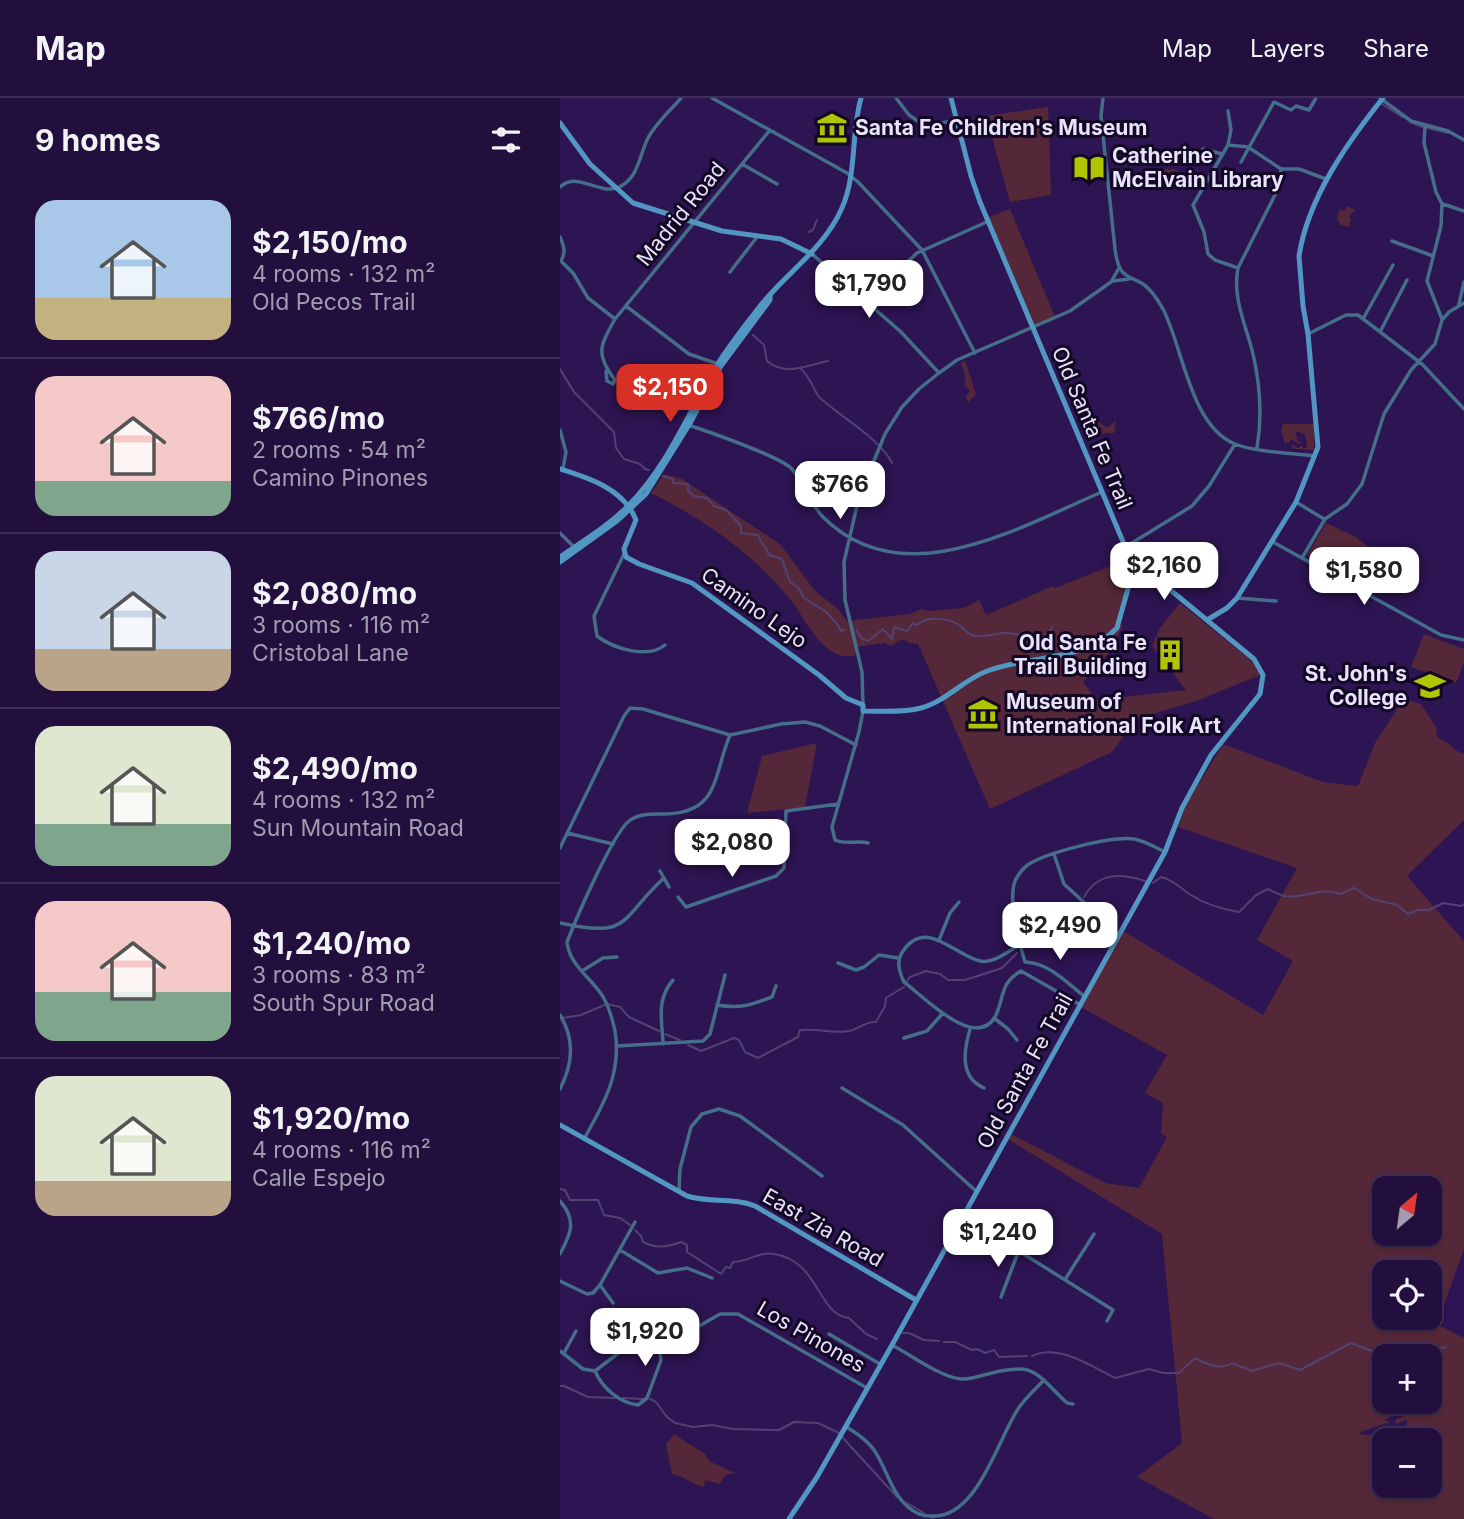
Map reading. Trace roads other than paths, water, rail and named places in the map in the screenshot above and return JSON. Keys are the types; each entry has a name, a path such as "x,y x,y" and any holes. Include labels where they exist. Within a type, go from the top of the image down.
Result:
{"street":[{"path":"560,187 565,182 575,180 605,189 616,188 633,176 648,138 681,98"},
{"path":"712,98 850,175 922,250 975,353"},
{"path":"560,560 629,509 687,425 719,365 764,302 812,254 832,227 843,206 850,175 861,98"},
{"path":"896,98 919,124 931,127 957,120"},
{"name":"Old Santa Fe Trail","path":"789,1519 867,1388 1165,852 1182,808 1211,755 1256,700 1263,680 1254,659 1139,564 1126,547 971,176 951,98"},
{"path":"1103,98 1101,116 1119,268 1156,296 1172,327 1188,379 1200,405 1215,429 1235,444 1315,456"},
{"path":"1241,162 1274,102 1291,110 1296,106 1309,110 1316,98"},
{"path":"1206,620 1227,608 1237,598 1296,502 1315,456 1318,441 1299,256 1307,220 1328,179 1380,98 1411,121 1448,131 1464,141"},
{"path":"1228,111 1231,130 1228,145 1196,197 1193,210 1204,232 1208,254 1215,260 1238,268"},
{"path":"560,123 590,164 638,205 722,231 781,239 812,254 915,346 939,373"},
{"path":"1425,126 1424,143 1436,192 1442,204 1441,226 1427,281 1442,320"},
{"name":"Madrid Road","path":"606,371 601,356 602,345 615,319 770,130"},
{"path":"1228,145 1248,147 1282,169 1299,169 1328,179"},
{"path":"1203,149 1222,154"},
{"path":"742,164 777,184"},
{"path":"1257,449 1257,378 1236,295 1236,281 1238,268 1278,189 1282,169"},
{"path":"1442,204 1464,211"},
{"path":"866,301 922,250 989,221"},
{"path":"560,237 564,247 561,261 573,273 588,298 615,319"},
{"path":"730,272 757,237"},
{"path":"1392,241 1433,256"},
{"path":"1363,319 1393,265"},
{"path":"868,843 840,843 835,840 832,827 856,745 863,708 862,672 845,600 844,562 867,475 885,434 902,407 919,389 957,360 1070,311 1111,282 1119,268"},
{"path":"1111,282 1132,279"},
{"path":"1380,332 1407,280"},
{"path":"1302,558 1325,519 1347,504 1362,484 1384,414 1411,370 1435,344 1442,320 1462,304 1464,282"},
{"path":"626,306 689,354 719,365"},
{"path":"1308,334 1350,314 1363,319 1419,362 1464,409"},
{"path":"687,425 786,464 800,480 819,512 834,527 878,548 906,554 958,550 989,540 1102,492"},
{"path":"560,430 566,452 561,469 603,484 636,518 624,554 594,616 597,636 605,642 646,653 658,651 665,645"},
{"path":"1126,547 1192,506 1209,486 1235,444"},
{"path":"1296,502 1325,519"},
{"path":"560,533 576,549"},
{"path":"1273,542 1436,633 1464,640"},
{"name":"Camino Lejo","path":"624,554 639,564 692,583 863,708"},
{"path":"863,708 920,709 991,669 1056,656 1091,644 1118,628 1131,578 1139,564"},
{"path":"1237,598 1276,601"},
{"path":"560,849 630,708 643,709 730,735 800,721 820,726 856,745"},
{"path":"584,1139 613,1083 617,1046 607,1004 568,953 567,942 613,844 626,823 636,816 683,813 703,803 714,786 722,752 730,735"},
{"path":"678,897 686,907 776,876 784,868 786,811 838,804"},
{"path":"567,833 613,844"},
{"path":"1020,945 991,961 980,961 928,937 915,940 906,947 898,958 900,972 904,982 943,1013 970,1029 986,1026 994,1018 1008,981 1021,971 1025,962 1013,901 1016,880 1023,869 1054,854 1089,844 1124,839 1135,839 1165,852"},
{"path":"1054,854 1064,884 1089,907"},
{"path":"660,871 669,887"},
{"path":"560,923 613,928 623,923 664,878"},
{"path":"939,940 950,913 958,902"},
{"path":"838,963 856,970 879,955 898,958"},
{"path":"582,971 603,957 617,957"},
{"path":"1025,962 1032,962 1056,974 1084,996"},
{"path":"1021,971 1079,1004"},
{"path":"617,1046 703,1041 710,1034 726,975"},
{"path":"663,1044 661,1001 673,980"},
{"path":"717,1005 735,1008 747,1006 772,996 776,986"},
{"path":"904,1038 927,1031 943,1013"},
{"path":"560,1015 569,1034 571,1060 560,1088"},
{"path":"994,1018 1017,1040"},
{"path":"970,1029 966,1047 967,1071 973,1081 984,1088"},
{"path":"842,1088 903,1125 976,1192"},
{"path":"679,1191 680,1170 691,1127 702,1114 716,1109 734,1113 822,1176"},
{"name":"East Zia Road","path":"560,1125 679,1191 699,1199 736,1201 751,1205 916,1300"},
{"path":"560,1201 569,1212 572,1223 570,1235 560,1254"},
{"path":"963,1216 1066,1278 1113,1310 1107,1321"},
{"path":"560,1281 587,1294 593,1293 635,1222"},
{"path":"1066,1278 1094,1234"},
{"path":"620,1250 658,1273 687,1268 712,1278"},
{"path":"1001,1297 1019,1250"},
{"path":"600,1285 613,1303"},
{"name":"Los Pinones","path":"701,1325 720,1314 738,1314 867,1388"},
{"path":"576,1331 562,1352 583,1369 596,1371 639,1340 655,1345 660,1353 661,1360 647,1398 638,1405 629,1404 604,1387 596,1371"},
{"path":"828,1334 880,1364"},
{"path":"891,1345 955,1378 965,1380 1013,1368 1026,1368 1044,1380 1067,1403 1073,1404"},
{"path":"845,1426 860,1435 874,1450 904,1504 917,1515 947,1515 955,1511 973,1492 1018,1409 1044,1380"}],"waterway":[{"path":"1382,104 1402,117"},
{"path":"1410,122 1422,127"},
{"path":"1427,128 1448,133"},
{"path":"809,232 813,230 817,220"},
{"path":"753,335 764,345 767,361 774,366 789,369 828,361"},
{"path":"560,369 574,392 614,432 616,448 624,459 649,470"},
{"path":"801,369 819,397 879,445 892,463"},
{"path":"663,476 673,479 673,483 688,484 688,491 694,496 707,498 714,506 726,510 741,526 741,533 758,535 769,555 782,559 790,582 798,587 804,598 825,611 841,631 845,630"},
{"path":"857,630 861,638 868,641 883,629 892,639 894,627 907,631 913,623 917,625 932,619 954,622 976,636 1011,633 1035,638 1048,634 1052,627"},
{"path":"1084,897 1103,879 1119,876 1145,881"},
{"path":"1153,883 1161,877 1166,878 1202,901 1239,912 1256,895 1268,889 1292,897 1318,892 1340,894 1354,888 1372,899 1397,905 1408,914 1429,910 1443,903 1461,906 1464,904"},
{"path":"1024,945 1039,931 1044,934 1057,920 1058,913 1069,913 1079,904"},
{"path":"907,981 910,977 926,971 940,974 948,980 965,980 1002,968 1017,953"},
{"path":"688,1045 701,1051 734,1038 739,1040 745,1052 758,1058 798,1037 800,1030 843,1032 876,1022 885,1006 886,998 904,987"},
{"path":"563,1018 581,1015 607,1004 620,1007 629,1017 659,1031"},
{"path":"665,1034 680,1040"},
{"path":"560,1189 565,1190 570,1200 598,1200 604,1215 620,1218 630,1225"},
{"path":"635,1230 643,1242 653,1246 681,1242 687,1245 687,1252 721,1274 726,1267 730,1268 733,1262 763,1254 789,1259 810,1277 830,1308 838,1315 849,1318 866,1334 877,1339"},
{"path":"903,1333 924,1340 939,1341"},
{"path":"944,1342 955,1342 985,1353 994,1350 999,1357 1027,1356"},
{"path":"1032,1356 1053,1352 1063,1354 1115,1378 1149,1369 1163,1373 1179,1373 1195,1358 1214,1366 1232,1363 1252,1371 1279,1363 1300,1370 1351,1343 1372,1351"},
{"path":"1442,1348 1446,1347"},
{"path":"560,1386 588,1397 616,1398"},
{"path":"623,1398 643,1399"},
{"path":"650,1399 675,1423 693,1427 712,1425 733,1429 779,1430 794,1422 818,1423 839,1433"},
{"path":"842,1437 897,1497"},
{"path":"907,1503 924,1513"}],"place":[{"name":"Santa Fe Children's Museum","path":"832,128"},
{"name":"Catherine McElvain Library","path":"1089,168"},
{"name":"Old Santa Fe Trail Building","path":"1170,655"},
{"name":"St. John's College","path":"1430,686"},
{"name":"Museum of International Folk Art","path":"983,714"}]}
